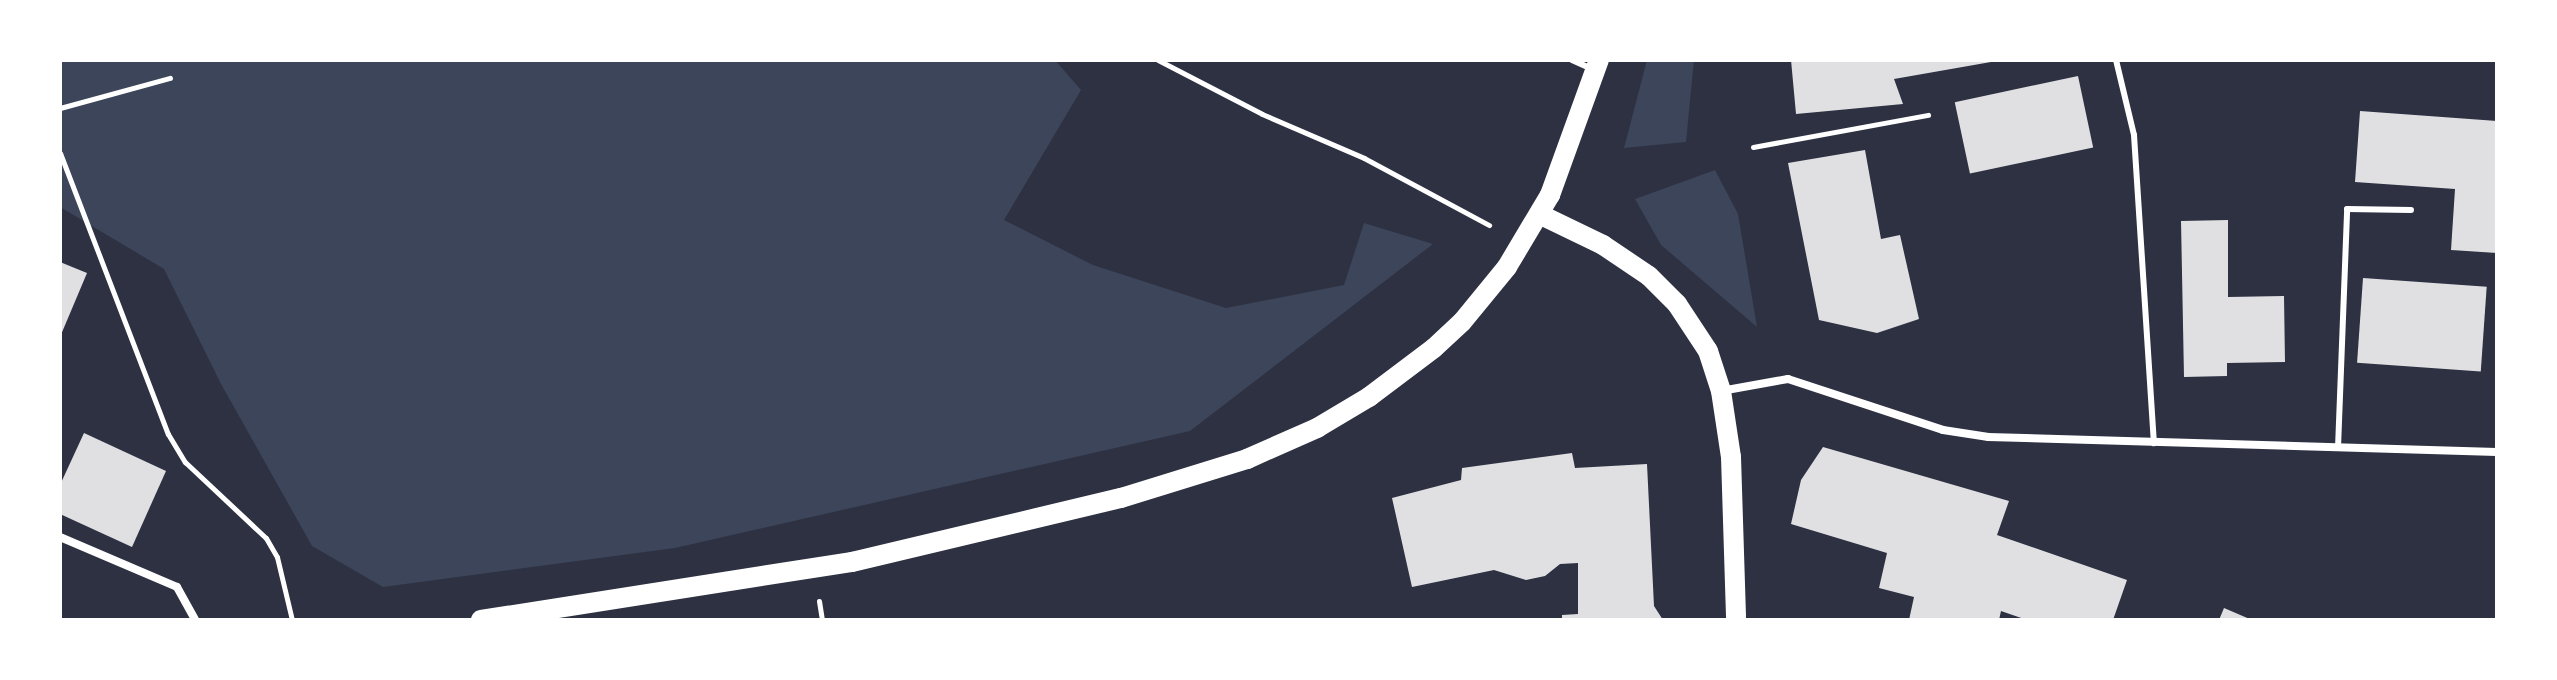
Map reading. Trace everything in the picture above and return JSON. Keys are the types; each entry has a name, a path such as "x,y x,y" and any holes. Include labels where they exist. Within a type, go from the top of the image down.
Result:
{"main road":[{"path":"481,620 852,562 1121,498 1247,459 1336,417 1419,361 1462,322 1522,245 1541,215 1567,155 1597,65"},
{"path":"1541,215 1603,245 1664,289 1708,351 1721,391 1731,457 1736,620"}],"street":[{"path":"1721,391 1788,379 1943,430 1988,437 2497,452"},
{"path":"60,537 177,587 195,620"}],"lane":[{"path":"1572,60 1597,65"},
{"path":"2116,60 2134,135 2154,443"},
{"path":"2338,448 2347,209 2411,210"}],"path":[{"path":"1158,60 1262,114 1424,188 1522,245"},
{"path":"60,108 170,78"},
{"path":"1753,147 1928,115"},
{"path":"60,153 168,434 185,462 266,538 277,557 292,620"}],"shaded area":[{"path":"60,60 1055,60 1081,90 1004,220 1093,265 1226,308 1344,285 1364,223 1433,244 1190,431 675,548 383,587 312,546 221,384 164,269 60,207"},
{"path":"1647,60 1694,60 1686,142 1624,148"},
{"path":"1715,170 1738,214 1757,327 1661,245 1635,199"}],"building":[{"path":"1791,60 1991,62 1894,79 1903,104 1796,114"},
{"path":"2078,76 2093,147 1970,174 1955,102"},
{"path":"2360,111 2497,121 2497,253 2451,250 2455,189 2355,182"},
{"path":"1865,150 1881,239 1900,235 1919,319 1877,333 1819,320 1788,163"},
{"path":"2228,220 2228,297 2284,296 2285,362 2227,363 2227,376 2184,377 2181,221"},
{"path":"60,262 87,273 60,337"},
{"path":"2363,278 2487,287 2481,371 2357,363"},
{"path":"84,433 166,471 132,547 60,514 60,485"},
{"path":"1823,447 2009,501 1997,535 2127,580 2113,620 2027,620 2001,611 1999,620 1909,620 1914,597 1879,588 1887,553 1791,524 1801,480"},
{"path":"1572,453 1575,468 1647,464 1654,606 1663,620 1562,620 1562,615 1578,614 1578,563 1560,564 1545,576 1526,580 1494,570 1412,587 1392,498 1461,480 1462,468"},
{"path":"2224,608 2252,620 2219,620"}]}
